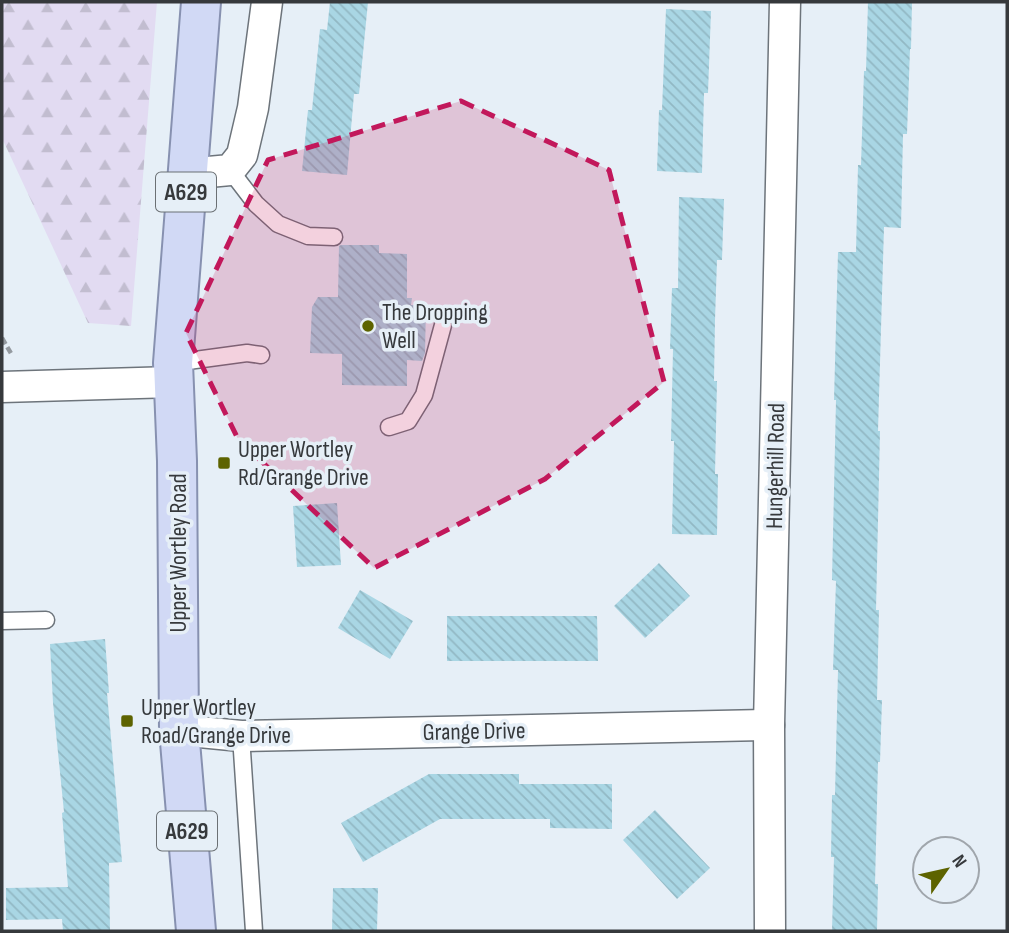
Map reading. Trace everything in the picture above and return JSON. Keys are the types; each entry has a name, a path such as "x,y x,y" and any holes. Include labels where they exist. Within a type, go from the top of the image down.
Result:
{"main road":[{"name":"Upper Wortley Road","path":"196,931 179,730 177,461 173,372 201,2"}],"street":[{"path":"187,174 230,170 242,155 253,108 267,2"},
{"name":"Hungerhill Road","path":"770,931 769,725 785,2"},
{"path":"2,387 173,372"},
{"name":"Grange Drive","path":"179,730 241,736 769,725"}],"lane":[{"path":"230,170 256,204 278,224 308,236 334,237"},
{"path":"389,427 408,421 424,395 443,325"},
{"path":"173,372 247,353 261,355"},
{"path":"2,621 46,620"},
{"path":"241,736 254,931"}],"highlighted area":[{"path":"461,101 609,170 664,382 545,479 374,568 238,439 186,333 268,160"}],"green space":[{"path":"2,2 157,2 131,326 88,323 2,138"}],"building":[{"path":"330,2 368,2 359,94 354,94 347,175 302,171 308,110 312,110 320,29 327,30"},
{"path":"868,2 912,2 907,134 903,134 901,228 884,227 876,610 879,610 877,700 882,700 875,884 878,884 877,931 832,931 832,795 835,795 838,670 833,670 836,581 832,580 838,252 856,252 858,165 861,165"},
{"path":"666,9 711,11 708,93 704,93 702,173 657,171"},
{"path":"679,197 724,199 722,260 717,260 715,320 717,535 672,534 674,441 671,441 673,349 670,349 672,288 678,288"},
{"name":"The Dropping Well","path":"341,245 379,245 379,253 407,254 407,298 412,298 411,305 426,305 425,353 422,361 407,360 407,386 342,385 342,354 310,353 312,307 318,297 338,297"},
{"path":"337,503 341,565 297,567 293,506"},
{"path":"659,563 690,596 645,638 614,606"},
{"path":"360,590 413,621 390,659 338,628"},
{"path":"447,616 597,616 598,661 447,661"},
{"path":"105,639 107,693 122,862 109,863 110,931 63,931 62,919 6,920 6,888 68,887 50,644"},
{"path":"429,774 519,774 519,784 612,784 612,829 550,828 550,819 440,819 363,862 341,823"},
{"path":"655,810 710,868 677,899 623,840"},
{"path":"333,888 378,888 377,931 332,931"}],"place":[{"name":"The Dropping Well","path":"368,326"},
{"name":"Upper Wortley Rd/Grange Drive","path":"224,463"},
{"name":"Upper Wortley Road/Grange Drive","path":"127,721"}]}
